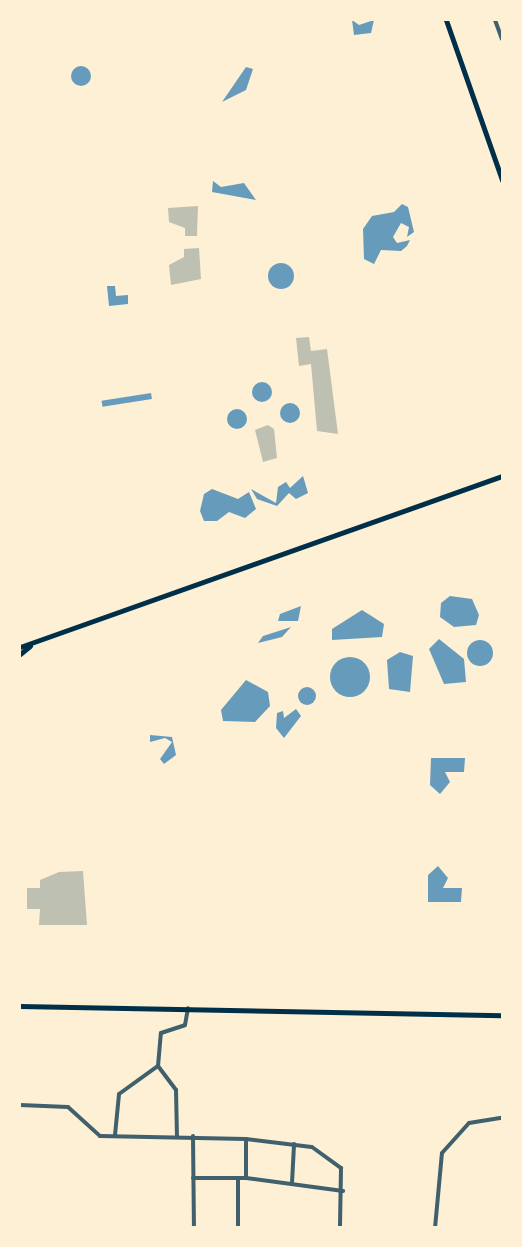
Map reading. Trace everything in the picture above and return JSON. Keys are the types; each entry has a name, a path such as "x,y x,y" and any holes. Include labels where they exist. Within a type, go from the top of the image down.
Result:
{"main road":[{"path":"446,20 502,180"},
{"path":"20,647 501,478"},
{"path":"20,654 31,645"},
{"path":"20,1006 502,1015"}],"street":[{"path":"495,20 502,39"},
{"path":"177,1136 176,1090 158,1066 161,1033 185,1025 188,1008"},
{"path":"115,1135 119,1094 158,1066"},
{"path":"20,1105 68,1107 98,1135 193,1136 294,1144 338,1164 343,1191 340,1227"},
{"path":"435,1227 442,1153 469,1123 502,1118"},
{"path":"193,1136 194,1227"},
{"path":"246,1139 246,1178"},
{"path":"292,1183 294,1144"},
{"path":"193,1178 246,1178 343,1191"},
{"path":"238,1178 238,1227"}],"water":[{"path":"352,20 359,25 374,20 371,33 354,35"},
{"path":"81,66 88,69 91,76 88,83 81,86 74,83 71,76 74,69"},
{"path":"246,67 253,69 246,90 222,102"},
{"path":"213,181 221,187 244,183 256,200 212,192"},
{"path":"402,204 408,207 414,232 407,237 409,227 401,223 393,237 397,243 410,240 407,246 401,251 381,250 374,264 364,259 363,229 372,216 394,212"},
{"path":"281,263 290,267 294,276 290,285 281,289 272,285 268,276 272,267"},
{"path":"107,286 115,286 116,296 128,295 128,304 109,306"},
{"path":"262,382 269,385 272,392 269,399 262,402 255,399 252,392 255,385"},
{"path":"151,393 152,399 103,407 102,401"},
{"path":"290,403 297,406 300,413 297,420 290,423 283,420 280,413 283,406"},
{"path":"237,409 244,412 247,419 244,426 237,429 230,426 227,419 230,412"},
{"path":"303,476 308,493 296,499 289,493 277,506 257,499 251,489 276,503 278,487 286,482 290,488"},
{"path":"212,489 238,499 249,492 256,509 245,518 229,512 217,521 204,521 200,511 204,494"},
{"path":"450,596 472,599 479,615 476,625 454,627 440,617 441,603"},
{"path":"301,606 298,621 278,621 280,614"},
{"path":"362,610 384,624 382,637 332,640 332,629"},
{"path":"291,627 282,637 258,643 263,636"},
{"path":"439,639 464,659 466,682 444,684 429,649"},
{"path":"480,640 489,644 493,653 489,662 480,666 471,662 467,653 471,644"},
{"path":"400,652 413,656 410,692 389,689 387,660"},
{"path":"350,657 364,663 370,677 364,691 350,697 336,691 330,677 336,663"},
{"path":"246,680 268,692 270,706 255,722 223,721 221,710"},
{"path":"303,687 311,687 316,692 314,703 303,705 298,700 298,692"},
{"path":"296,709 301,716 284,738 276,728 277,713 283,711 284,718"},
{"path":"150,735 172,737 176,755 164,764 160,759 172,742 165,738 150,742"},
{"path":"431,758 465,758 464,772 445,772 450,782 440,794 430,785"},
{"path":"438,866 448,878 443,888 462,888 461,902 428,902 428,875"}],"building":[{"path":"198,206 197,236 185,236 185,228 169,222 168,208"},
{"path":"199,248 201,279 171,285 169,265 184,257 184,249"},
{"path":"309,337 311,351 327,349 338,434 317,431 311,364 299,366 296,338"},
{"path":"268,425 274,429 277,458 263,462 255,430"},
{"path":"83,871 87,925 39,925 40,909 27,909 27,888 40,888 40,880 59,872"}]}
